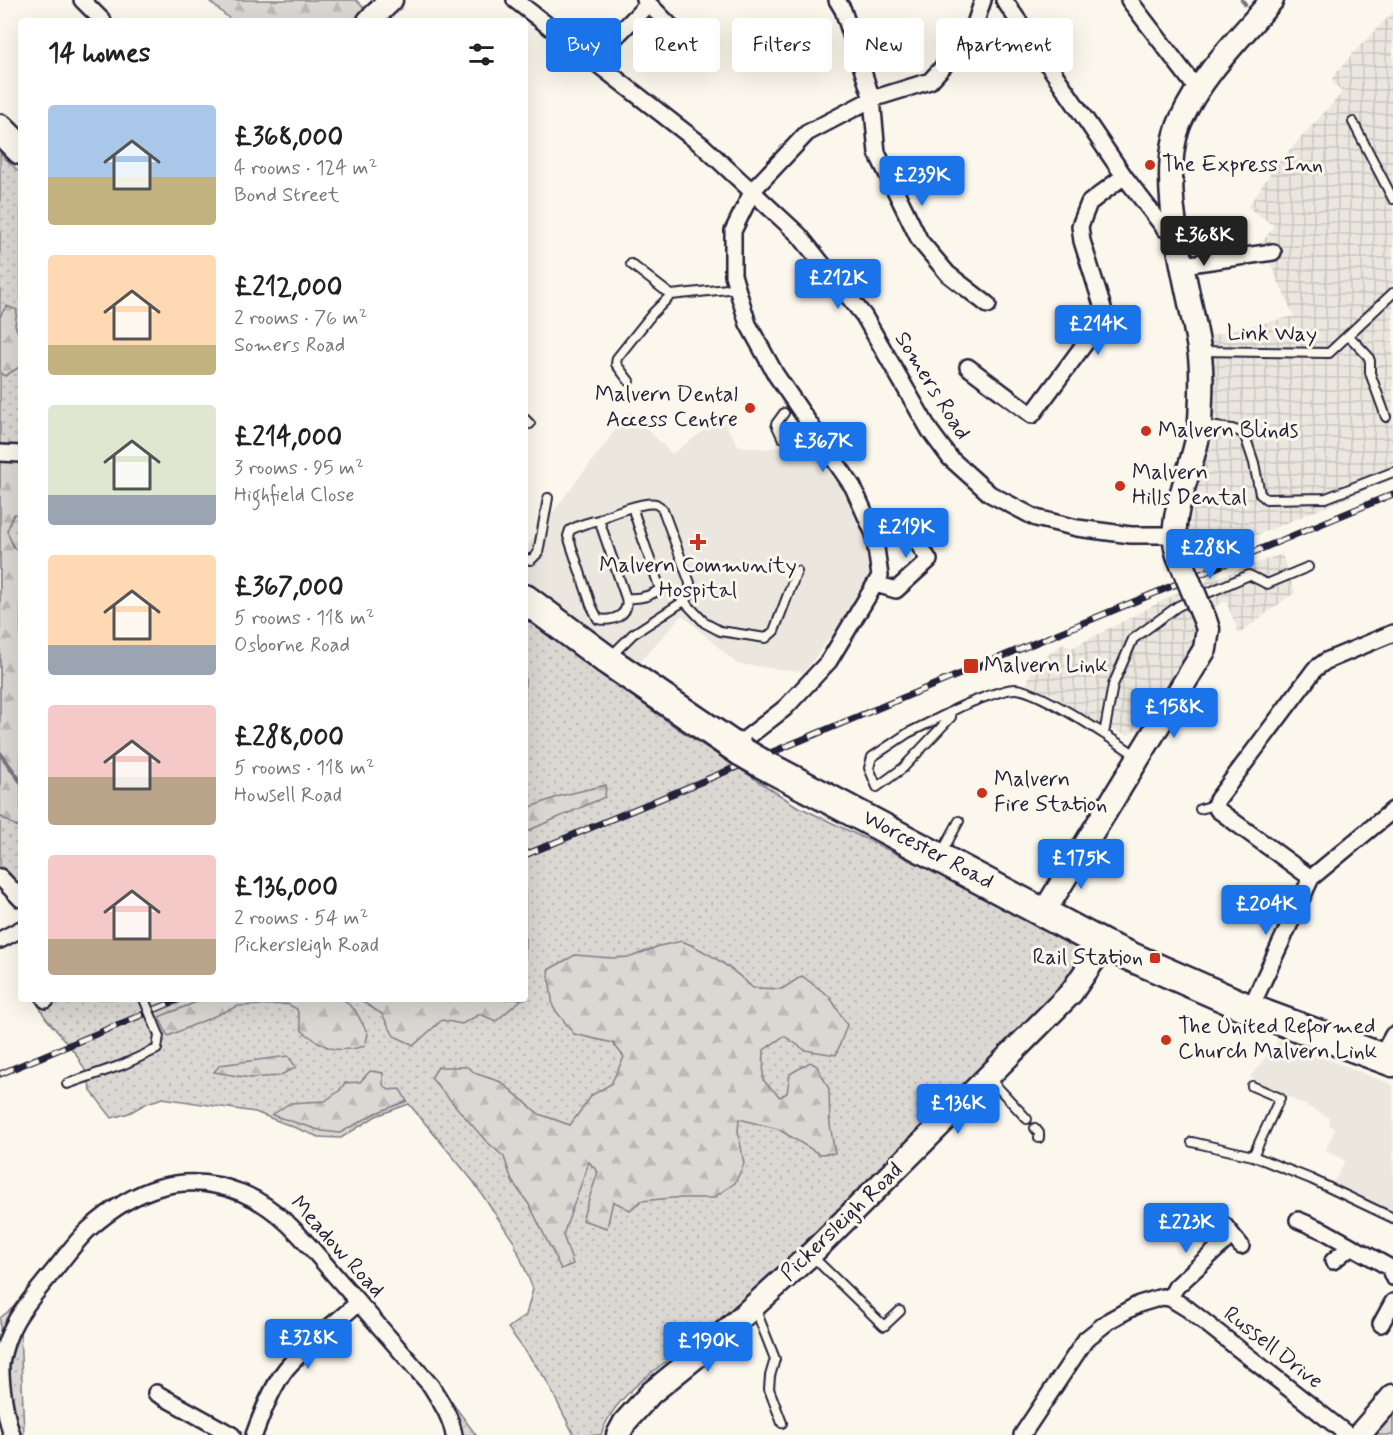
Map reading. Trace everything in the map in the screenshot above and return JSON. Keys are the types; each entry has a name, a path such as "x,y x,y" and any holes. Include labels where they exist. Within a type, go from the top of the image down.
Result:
{"highway":[{"path":"0,129 18,147"},
{"name":"Worcester Road","path":"528,601 607,660 746,754 1104,945 1250,1009 1389,1051"}],"street":[{"path":"82,0 100,18"},
{"path":"372,18 391,0"},
{"name":"Somers Road","path":"516,0 546,24"},
{"path":"837,0 843,10 872,99 877,153 921,241 948,274 988,305"},
{"path":"746,754 829,661 880,576 874,534 853,488 776,375 748,324 732,275 733,231 753,190 807,133 872,99 930,81 970,36 983,0"},
{"path":"1004,0 1124,176 1165,229 1178,234"},
{"path":"1129,0 1197,88"},
{"path":"1044,912 1205,649 1208,629 1177,545 1178,509 1200,425 1199,351 1173,203 1172,158 1180,122 1197,88 1272,0"},
{"path":"621,29 646,2 662,18"},
{"name":"Somers Road","path":"607,72 703,146 799,235 864,316 930,431 950,458 990,494 1036,518 1077,528 1126,529 1177,545"},
{"path":"968,367 1032,415 1100,323 1103,308 1082,241 1080,226 1089,204 1124,176"},
{"path":"1183,265 1273,252"},
{"path":"0,453 18,454"},
{"path":"876,584 896,590 929,561 906,525"},
{"path":"1311,878 1218,810 1215,805 1315,669 1326,661 1393,633"},
{"path":"1250,1009 1311,878 1393,810"},
{"path":"0,877 18,895"},
{"path":"0,940 18,931"},
{"name":"Pickersleigh Road","path":"618,1435 625,1422 651,1393 713,1343 811,1254 1071,993 1104,945"},
{"name":"Meadow Road","path":"12,1435 6,1420 0,1364 17,1316 87,1230 127,1200 144,1191 191,1183 216,1185 269,1206 299,1236 431,1386 447,1412 453,1425 454,1435"},
{"path":"1298,1220 1324,1231 1389,1267 1393,1277"},
{"path":"1022,1435 1086,1339 1110,1320 1139,1304 1162,1296 1170,1298 1176,1287 1232,1236"},
{"path":"1333,1261 1350,1247"},
{"name":"Russell Drive","path":"1170,1298 1188,1309 1348,1435"},
{"path":"1381,1324 1393,1302"},
{"path":"254,1435 285,1370 311,1343 358,1303"},
{"path":"156,1393 232,1435"},
{"path":"1359,1435 1392,1398"}],"lane":[{"path":"1353,122 1393,199"},
{"path":"631,264 671,295"},
{"path":"629,381 616,364 617,358 653,313 671,295 737,288"},
{"name":"Link Way","path":"1199,351 1329,353 1393,292"},
{"path":"1348,335 1368,356 1370,373 1386,417"},
{"path":"784,413 776,424 782,438 794,434 810,423"},
{"path":"1200,425 1244,433 1254,463 1260,494 1266,499 1326,498 1393,472"},
{"path":"528,560 531,560 538,552 548,498"},
{"path":"599,520 628,605 624,614 614,618 598,619 591,605 568,536 570,530 576,527 636,507 652,503 658,505 663,510 690,582 690,594 684,601 633,634 607,660"},
{"path":"626,598 636,599 653,594 660,589 634,513 636,507"},
{"path":"1104,734 1113,685 1133,639 1178,606 1249,575 1267,584 1308,567"},
{"path":"684,601 705,624 720,631 766,638 774,631 797,571"},
{"path":"949,713 951,717 903,768 877,788 869,768 872,757 908,733 949,713 980,699 1014,689 1034,694 1139,757"},
{"path":"1200,809 1215,805"},
{"path":"940,856 959,821"},
{"path":"67,1084 122,1065 157,1049 159,1035 145,1002"},
{"path":"987,1077 1027,1119"},
{"path":"1252,1086 1280,1098 1253,1156"},
{"path":"1035,1128 1039,1133 1039,1138"},
{"path":"1192,1142 1253,1156 1311,1179 1393,1218"},
{"path":"811,1254 884,1326 900,1311"},
{"path":"754,1306 775,1359 769,1389 782,1423"}],"shaded area":[{"path":"1393,12 1393,479 1191,562 1186,543 1206,440 1211,382 1208,336 1294,316 1261,244 1274,226 1248,207 1275,166 1342,93 1331,80 1352,54"},
{"name":"Malvern Community Hospital","path":"630,411 672,454 721,418 739,446 766,449 809,441 848,497 864,535 871,572 841,622 804,672 737,664 682,615 637,665 528,581 528,545"},
{"path":"1282,554 1295,592 1239,634 1226,601 1210,609 1195,622 1196,636 1189,651 1142,726 1128,735 1105,727 1053,695 1027,684 1032,668 1063,643 1072,648 1181,591"},
{"path":"1279,1040 1393,1085 1393,1212 1334,1182 1345,1161 1326,1150 1335,1129 1329,1125 1330,1118 1250,1077"}],"green space":[{"path":"208,0 356,0 370,14 365,18 229,18"},
{"path":"0,153 18,171 18,902 0,885"},
{"path":"6,306 17,310 15,325 18,332 18,368 5,376 0,373 0,317"},
{"path":"0,460 18,460 18,515 14,514 7,531 18,552 18,827 0,816"},
{"path":"528,620 675,727 795,805 1061,933 1080,952 1078,971 939,1112 797,1250 698,1337 642,1380 617,1406 607,1420 601,1435 574,1435 545,1378 508,1328 526,1315 533,1289 514,1242 473,1181 409,1104 376,1116 341,1138 319,1137 255,1112 163,1098 112,1118 91,1091 86,1072 76,1054 45,1017 37,1002 528,1002"},
{"path":"606,785 605,797 528,831 528,808 560,796"},
{"path":"682,941 720,961 753,988 782,989 802,976 830,997 847,1025 836,1055 805,1050 784,1036 764,1050 763,1080 780,1097 787,1093 790,1074 810,1062 817,1066 829,1089 830,1125 835,1153 819,1154 778,1129 739,1119 738,1131 744,1164 735,1183 713,1198 641,1201 630,1210 613,1201 607,1228 582,1220 598,1172 589,1162 563,1235 573,1264 561,1269 530,1206 512,1181 504,1157 485,1140 431,1078 438,1067 467,1067 477,1074 501,1082 539,1114 570,1125 592,1095 611,1084 624,1057 613,1043 574,1034 553,1007 548,970 575,955 631,957 659,946"},
{"path":"196,1002 346,1002 355,1010 368,1034 365,1046 338,1050 325,1046 302,1031 297,1009 287,1004 238,1006 168,1036 159,1017"},
{"path":"363,1002 518,1002 496,1021 480,1014 462,1024 442,1020 414,1045 394,1036 382,1014"},
{"path":"288,1056 296,1067 279,1076 250,1078 214,1072 220,1065"},
{"path":"370,1071 383,1073 383,1085 389,1090 400,1089 407,1101 376,1113 340,1133 322,1131 272,1115 290,1103 325,1101 339,1091 345,1083 360,1082"},
{"path":"21,1301 0,1345 0,1318"},
{"path":"20,1329 24,1435 18,1435 11,1408 8,1382 11,1356"},
{"path":"445,1393 476,1435 461,1435"},
{"path":"1393,1406 1393,1435 1368,1435"}],"waterway":[{"path":"1242,0 1245,4"},
{"path":"0,753 18,778"}],"railway":[{"path":"528,854 1393,494"},
{"path":"0,1074 173,1002"}],"place":[{"name":"The Express Inn","path":"1150,165"},
{"name":"Malvern Dental Access Centre","path":"750,408"},
{"name":"Malvern Blinds","path":"1146,431"},
{"name":"Malvern Hills Dental","path":"1120,486"},
{"name":"Malvern Community Hospital","path":"698,542"},
{"name":"Malvern Link","path":"971,666"},
{"name":"Malvern Fire Station","path":"982,793"},
{"name":"Rail Station","path":"1155,958"},
{"name":"The United Reformed Church Malvern Link","path":"1166,1040"}]}
